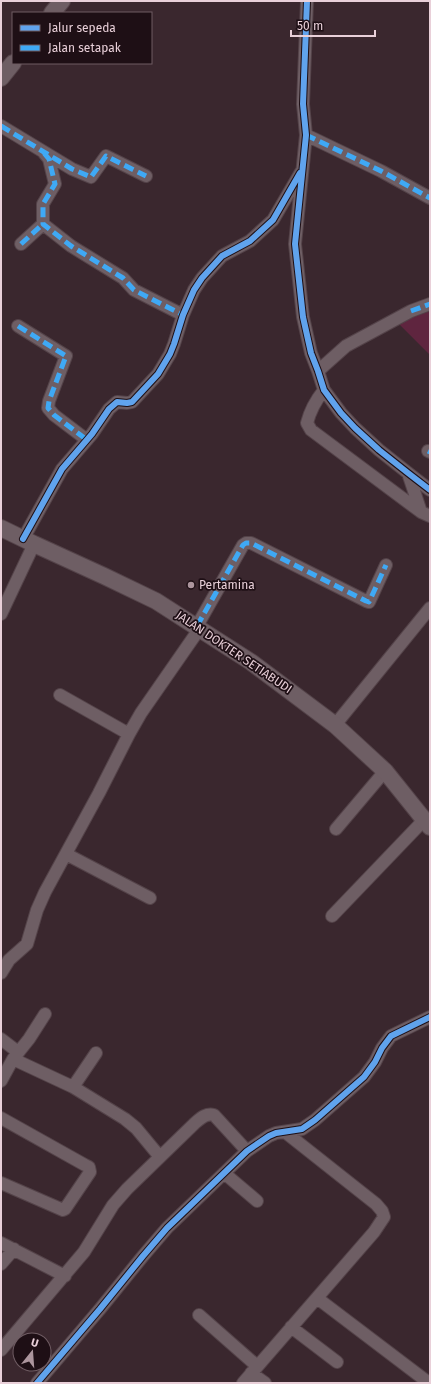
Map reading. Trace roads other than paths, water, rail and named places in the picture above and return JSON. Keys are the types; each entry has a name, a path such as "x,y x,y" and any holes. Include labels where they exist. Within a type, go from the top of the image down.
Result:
{"main road":[{"path":"53,12 62,1"},
{"path":"1,78 12,64"},
{"name":"JALAN DOKTER SETIABUDI","path":"1,528 156,601 251,662 335,725 385,771 427,823"}],"street":[{"path":"307,1 303,104 306,135 295,244 304,317 311,353 324,390 335,406 355,428 408,474 430,490"},
{"path":"1,126 72,169 91,177 106,156 146,176"},
{"path":"306,135 381,170 430,198"},
{"path":"44,153 49,160 55,184 43,204 43,224 71,246 123,278 134,290 183,315"},
{"path":"1,614 29,542 62,469 88,440 115,403 132,402 158,374 174,344 183,315 194,290 222,256 250,241 273,220 303,169"},
{"path":"21,244 43,224"},
{"path":"318,371 351,343 410,311 430,304"},
{"path":"18,326 66,356 49,401 48,408 54,415 88,440"},
{"path":"324,390 316,399 309,416 307,423 311,430 426,514"},
{"path":"313,408 324,410 335,406"},
{"path":"408,474 426,514"},
{"path":"1,973 9,960 27,944 37,910 45,892 140,713 198,627 243,545 246,543 251,544 369,602 386,565"},
{"path":"335,725 430,608"},
{"path":"60,695 129,734"},
{"path":"336,829 385,771"},
{"path":"332,916 427,823"},
{"path":"66,854 150,898"},
{"path":"1,1081 15,1056 30,1040 45,1014"},
{"path":"37,1383 100,1310 167,1228 247,1151 269,1136 302,1129 315,1120 364,1077 372,1067 390,1036 430,1017"},
{"path":"1,1039 15,1056 73,1087 124,1119 136,1128 160,1157"},
{"path":"73,1087 96,1053"},
{"path":"1,1350 84,1252 113,1206 127,1189 194,1124 204,1116 211,1114 218,1119 247,1151"},
{"path":"1,1118 86,1165 89,1167 90,1172 63,1210 1,1183"},
{"path":"243,1383 374,1232 384,1217 382,1210 376,1204 286,1132"},
{"path":"224,1173 257,1201"},
{"path":"1,1243 65,1276"},
{"path":"1,1264 14,1249"},
{"path":"317,1298 429,1383"},
{"path":"198,1315 254,1369 265,1383"},
{"path":"291,1327 337,1362"}],"place":[{"name":"Pertamina","path":"191,585"}]}
